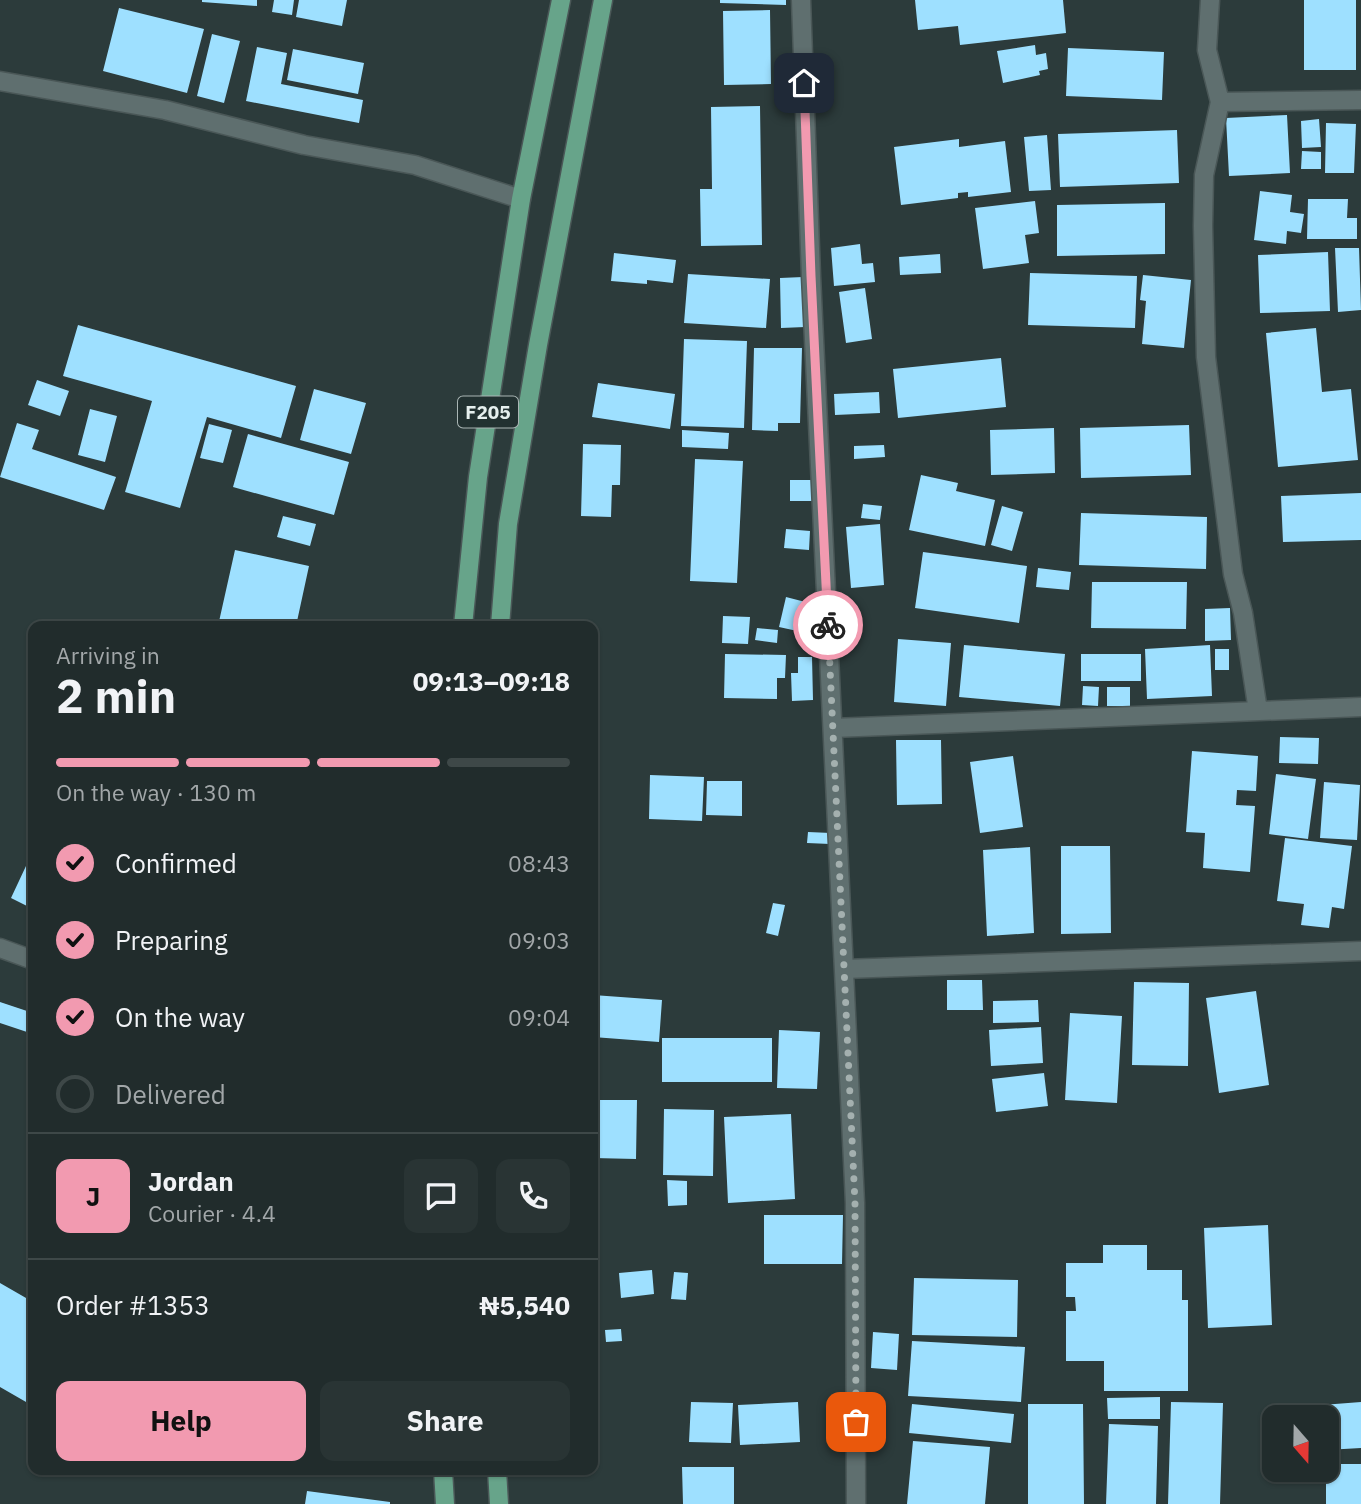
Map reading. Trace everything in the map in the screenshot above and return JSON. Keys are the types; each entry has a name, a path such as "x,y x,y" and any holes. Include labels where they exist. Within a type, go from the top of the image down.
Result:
{"main road":[{"name":"F205","path":"464,621 478,477 521,199 561,0"},
{"name":"F205","path":"500,621 510,510 603,0"},
{"path":"443,1475 445,1504"},
{"path":"497,1475 499,1504"}],"street":[{"path":"801,0 811,276 855,1203 856,1504"},
{"path":"1210,0 1207,50 1220,102 1204,175 1206,357 1233,574 1243,613 1258,711"},
{"path":"0,81 164,110 304,145 415,165 521,199"},
{"path":"1220,102 1361,100"},
{"path":"833,728 1361,707"},
{"path":"0,948 28,958"},
{"path":"844,969 1361,951"}],"building":[{"path":"257,0 257,6 202,2"},
{"path":"274,0 294,0 292,15 272,12"},
{"path":"299,0 347,0 342,26 296,17"},
{"path":"720,0 786,0 786,5 720,3"},
{"path":"915,0 1063,0 1066,33 960,45 958,26 918,30"},
{"path":"1304,0 1356,0 1356,70 1304,70"},
{"path":"119,8 204,29 187,93 103,71"},
{"path":"770,10 771,84 724,85 723,11"},
{"path":"212,34 240,41 224,103 197,96"},
{"path":"1035,45 1036,55 1046,53 1048,69 1039,71 1040,75 1003,83 997,51"},
{"path":"257,47 287,53 281,84 363,100 359,123 246,101"},
{"path":"1068,48 1164,52 1162,100 1066,96"},
{"path":"293,49 364,63 358,94 287,80"},
{"path":"760,106 762,245 701,246 700,189 712,189 711,107"},
{"path":"1287,115 1290,173 1229,176 1226,118"},
{"path":"1319,119 1321,147 1302,148 1301,121"},
{"path":"1326,123 1356,124 1354,173 1325,173"},
{"path":"1177,130 1179,183 1060,187 1058,134"},
{"path":"1047,135 1051,190 1029,191 1024,137"},
{"path":"959,139 959,147 1005,141 1011,192 968,197 968,192 958,193 958,198 901,205 894,147"},
{"path":"1302,151 1321,152 1321,169 1301,169"},
{"path":"1260,191 1292,195 1290,212 1304,214 1301,233 1287,231 1286,244 1254,240"},
{"path":"1308,199 1348,199 1347,218 1357,218 1357,239 1307,239"},
{"path":"1035,201 1039,233 1025,235 1029,263 983,269 975,208"},
{"path":"1165,203 1165,254 1057,256 1057,205"},
{"path":"860,244 862,264 873,263 875,282 834,286 831,248"},
{"path":"1335,248 1359,248 1361,310 1338,312"},
{"path":"1328,252 1330,311 1260,313 1258,255"},
{"path":"614,253 676,260 673,283 647,280 647,284 611,281"},
{"path":"940,254 941,273 900,275 899,257"},
{"path":"1030,273 1137,276 1135,328 1028,325"},
{"path":"688,274 770,279 766,328 684,323"},
{"path":"1143,275 1191,280 1184,348 1142,344 1146,301 1140,300"},
{"path":"803,277 805,327 781,328 780,278"},
{"path":"865,288 872,339 846,343 839,292"},
{"path":"78,325 296,386 281,438 207,417 180,508 125,492 152,401 63,376"},
{"path":"1316,328 1322,392 1351,389 1358,460 1278,467 1266,333"},
{"path":"684,339 747,341 744,428 681,426"},
{"path":"754,348 802,348 800,423 778,423 778,431 752,430"},
{"path":"1001,358 1006,407 898,418 893,369"},
{"path":"37,380 69,391 60,416 28,405"},
{"path":"598,383 675,394 670,429 592,417"},
{"path":"314,389 366,403 351,454 300,440"},
{"path":"879,392 880,413 835,415 834,394"},
{"path":"90,409 117,416 105,462 78,455"},
{"path":"17,423 39,430 32,449 116,477 104,510 0,477"},
{"path":"209,424 232,430 223,463 200,458"},
{"path":"1189,425 1191,475 1081,478 1080,428"},
{"path":"1054,428 1055,473 991,475 990,430"},
{"path":"682,430 729,433 728,449 682,447"},
{"path":"248,434 349,462 334,515 233,487"},
{"path":"583,444 621,445 620,485 612,485 611,517 581,516"},
{"path":"884,445 885,457 854,459 854,446"},
{"path":"695,459 743,461 737,583 690,581"},
{"path":"921,475 958,483 956,491 995,500 985,546 909,530"},
{"path":"790,480 812,480 812,501 790,501"},
{"path":"1361,493 1361,540 1283,542 1281,496"},
{"path":"863,504 882,506 880,520 861,518"},
{"path":"1002,506 1023,512 1012,551 991,545"},
{"path":"1081,513 1207,517 1206,569 1079,565"},
{"path":"283,516 316,524 310,546 277,537"},
{"path":"880,524 884,585 851,588 846,527"},
{"path":"786,529 810,531 809,550 784,548"},
{"path":"235,550 309,566 297,621 219,621"},
{"path":"923,552 1027,566 1019,623 915,608"},
{"path":"1038,568 1071,572 1069,590 1036,587"},
{"path":"1092,582 1187,582 1186,629 1091,628"},
{"path":"786,597 817,605 811,634 779,627"},
{"path":"1230,608 1231,640 1205,641 1205,609"},
{"path":"723,616 750,617 748,644 722,643"},
{"path":"757,628 778,630 777,643 755,640"},
{"path":"898,639 951,643 946,706 894,702"},
{"path":"964,645 1065,654 1060,706 959,697"},
{"path":"1210,645 1212,696 1147,699 1145,649"},
{"path":"1215,649 1229,649 1229,670 1215,670"},
{"path":"725,654 786,655 785,678 777,678 777,699 724,698"},
{"path":"1081,654 1141,654 1141,681 1081,681"},
{"path":"798,657 812,657 813,700 792,701 791,673 798,673"},
{"path":"1083,686 1099,687 1098,706 1082,705"},
{"path":"1107,687 1130,687 1130,706 1107,706"},
{"path":"1280,737 1319,738 1318,764 1279,763"},
{"path":"896,740 941,740 942,804 897,805"},
{"path":"1192,751 1258,756 1256,791 1237,790 1236,805 1255,806 1250,872 1203,868 1205,833 1186,832"},
{"path":"1013,756 1023,827 980,833 970,762"},
{"path":"1276,774 1316,779 1308,839 1269,834"},
{"path":"650,775 704,777 702,821 649,819"},
{"path":"707,781 742,781 742,816 706,815"},
{"path":"1324,782 1360,785 1357,840 1320,838"},
{"path":"808,832 831,833 830,844 807,843"},
{"path":"1285,838 1352,846 1344,909 1332,907 1329,928 1301,925 1304,904 1277,901"},
{"path":"1061,846 1110,846 1111,933 1061,934"},
{"path":"1030,847 1034,933 987,936 983,850"},
{"path":"28,862 28,906 11,898"},
{"path":"773,903 785,905 778,936 766,933"},
{"path":"947,980 982,980 983,1010 947,1010"},
{"path":"1134,982 1189,983 1188,1066 1132,1065"},
{"path":"1256,991 1269,1085 1219,1093 1206,998"},
{"path":"598,995 662,1000 659,1042 598,1037"},
{"path":"1038,1000 1039,1022 993,1023 993,1001"},
{"path":"0,1002 28,1011 28,1032 0,1023"},
{"path":"1070,1013 1122,1016 1117,1103 1065,1100"},
{"path":"1041,1027 1043,1063 991,1066 989,1030"},
{"path":"779,1030 820,1032 817,1089 777,1088"},
{"path":"662,1038 772,1038 772,1082 662,1082"},
{"path":"1044,1073 1048,1106 996,1112 992,1079"},
{"path":"598,1100 637,1100 636,1159 598,1158"},
{"path":"664,1109 714,1110 713,1176 663,1175"},
{"path":"791,1114 795,1199 728,1203 724,1117"},
{"path":"667,1180 687,1181 687,1205 668,1206"},
{"path":"764,1215 843,1215 842,1264 764,1264"},
{"path":"1268,1225 1272,1325 1208,1328 1204,1228"},
{"path":"1103,1245 1147,1245 1147,1270 1182,1270 1182,1300 1188,1300 1188,1391 1104,1391 1104,1361 1066,1361 1066,1311 1076,1311 1075,1297 1066,1297 1066,1263 1103,1263"},
{"path":"652,1270 654,1294 621,1298 619,1273"},
{"path":"674,1272 688,1273 686,1300 671,1299"},
{"path":"914,1278 1018,1280 1017,1337 912,1335"},
{"path":"0,1283 28,1299 28,1403 0,1387"},
{"path":"621,1329 622,1341 606,1342 605,1330"},
{"path":"873,1332 899,1334 897,1370 871,1368"},
{"path":"912,1341 1025,1347 1021,1402 908,1396"},
{"path":"1160,1397 1160,1419 1108,1419 1107,1398"},
{"path":"691,1402 733,1403 731,1443 689,1442"},
{"path":"798,1402 800,1442 740,1445 738,1405"},
{"path":"1171,1402 1223,1403 1220,1504 1168,1504"},
{"path":"1361,1402 1361,1448 1339,1449 1339,1405 1322,1405"},
{"path":"912,1404 1014,1414 1011,1443 909,1433"},
{"path":"1028,1404 1083,1404 1084,1504 1028,1504"},
{"path":"1109,1424 1158,1426 1156,1504 1106,1504"},
{"path":"913,1441 990,1447 985,1504 907,1504"},
{"path":"1339,1464 1361,1464 1361,1504 1326,1504 1326,1482 1339,1482"},
{"path":"682,1467 734,1467 734,1504 683,1504"},
{"path":"307,1491 390,1502 390,1504 305,1504"}],"way so far":[{"path":"828,625 855,1203 856,1422"}],"route":[{"path":"804,83 828,625"}]}
